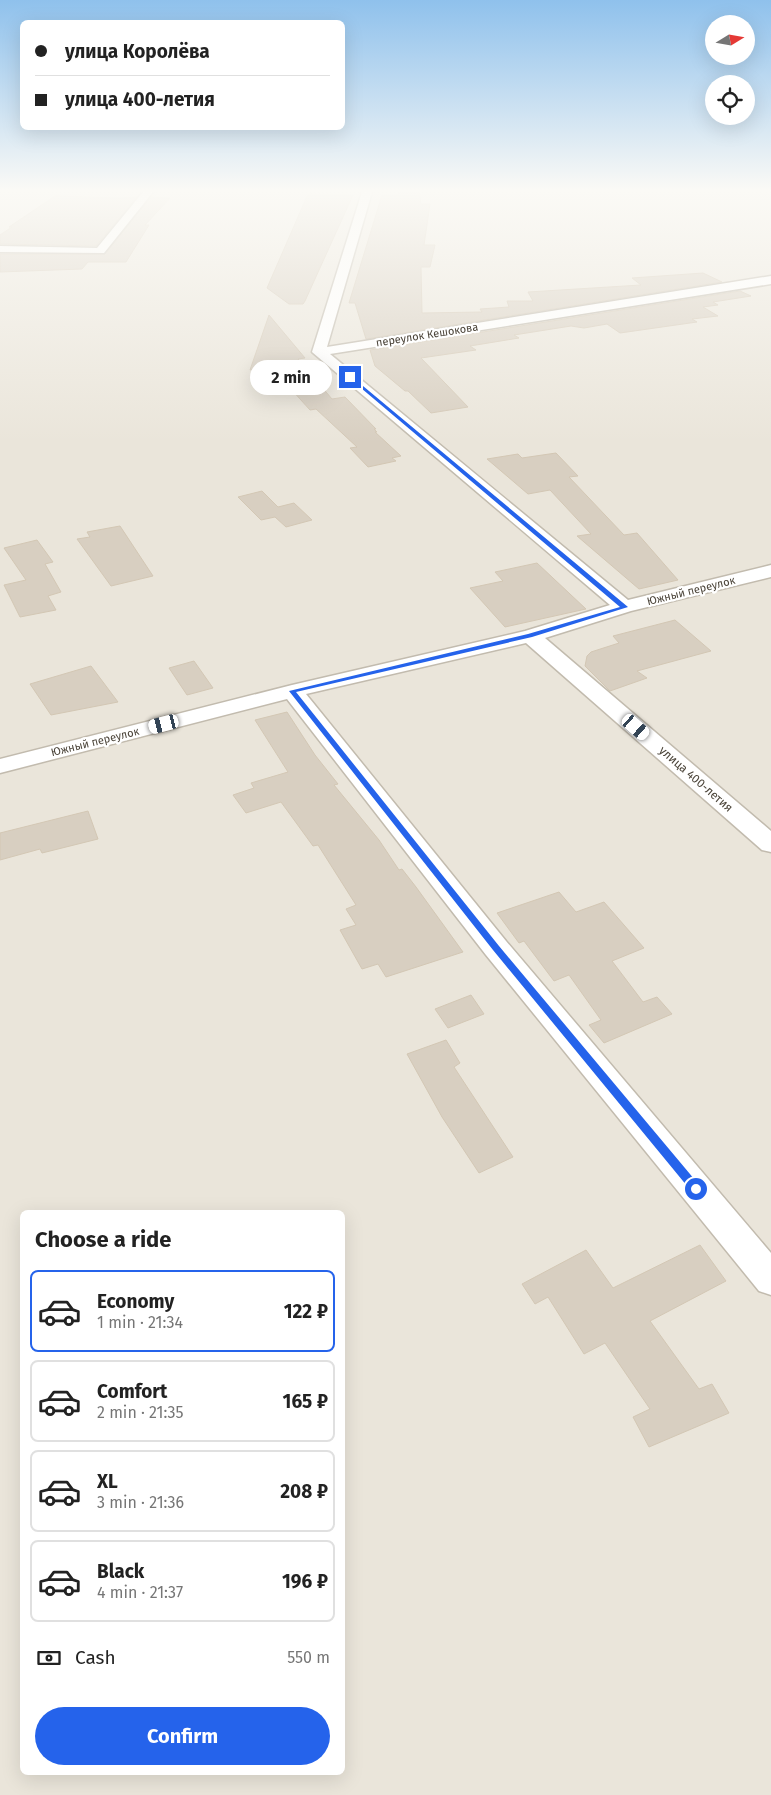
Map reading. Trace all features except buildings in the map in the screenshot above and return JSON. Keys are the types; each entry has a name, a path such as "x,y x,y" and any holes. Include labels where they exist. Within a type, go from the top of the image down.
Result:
{"street":[{"path":"342,276 319,352 624,607"},
{"name":"переулок Кешокова","path":"319,352 771,280"},
{"name":"Южный переулок","path":"0,766 292,691 530,636 624,607 771,571"},
{"name":"улица 400-летия","path":"530,636 771,844"},
{"path":"292,691 496,948 771,1279"}],"shaded area":[{"path":"0,276 771,276 771,1795 0,1795"}],"route":[{"path":"350,377 624,607 530,636 292,691 496,948 696,1189"}]}
